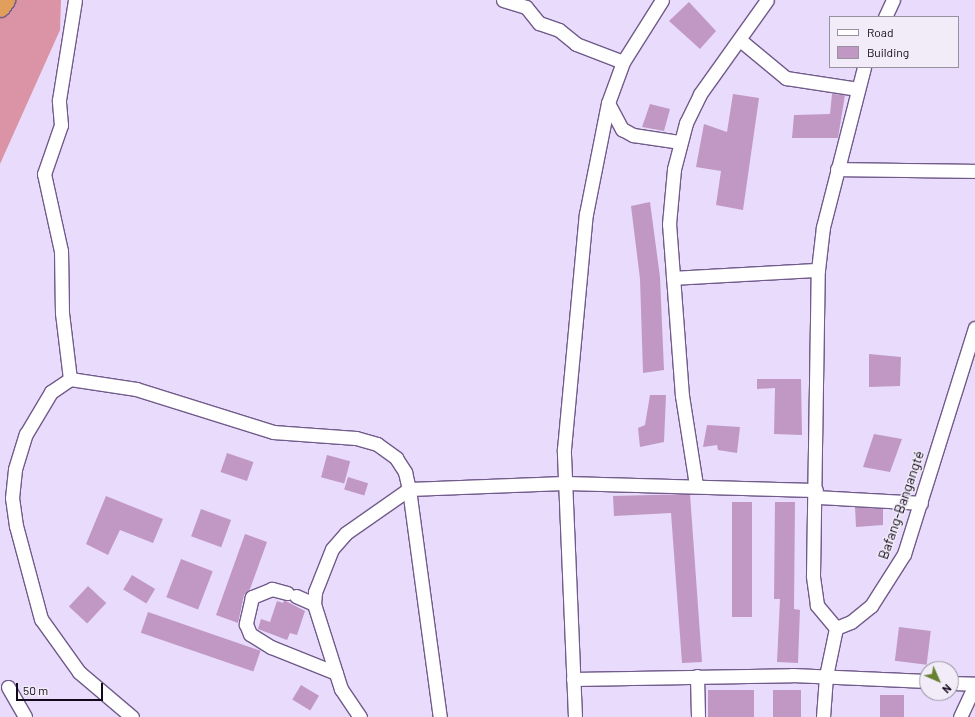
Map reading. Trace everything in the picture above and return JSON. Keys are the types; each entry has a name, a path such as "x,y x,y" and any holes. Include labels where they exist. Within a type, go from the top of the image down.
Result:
{"highway":[{"path":"0,7 5,0"}],"street":[{"path":"70,379 62,313 61,251 44,174 61,125 59,100 75,0"},
{"path":"503,0 526,7 539,23 560,30 576,44 623,62"},
{"path":"575,717 564,483 564,449 586,214 608,103 623,62 662,0"},
{"path":"696,485 682,396 669,224 680,142 700,94 740,40 767,0"},
{"path":"885,16 892,0"},
{"path":"740,40 786,78 858,89"},
{"path":"823,717 826,676 836,628 817,604 813,575 816,493 818,270 823,227 864,68"},
{"path":"608,103 622,129 633,135 680,142"},
{"path":"837,169 975,171"},
{"path":"673,278 818,270"},
{"name":"Bafang-Bangangté","path":"836,628 851,622 871,606 892,577 904,554 975,328"},
{"path":"132,717 79,672 41,619 31,591 6,497 19,452 35,413 51,392 70,379 136,389 273,432 356,438 377,444 396,458 405,472 409,489 440,717"},
{"path":"360,717 341,689 314,604 320,575 332,549 352,528 409,489 564,483 696,485 816,493 921,503"},
{"path":"314,604 291,594 272,589 252,597 246,624 250,634 271,647 336,673"},
{"path":"573,679 697,676 826,676 919,681"},
{"path":"697,676 698,717"},
{"path":"959,683 975,684 960,717"},
{"path":"8,688 25,717"}],"shaded area":[{"path":"0,0 61,0 60,30 0,164"}],"building":[{"path":"689,2 716,31 700,49 669,21"},
{"path":"733,94 759,98 743,210 716,205 721,171 696,167 704,124 727,132"},
{"path":"832,94 845,95 838,138 792,138 794,115 830,114"},
{"path":"650,104 670,109 664,131 642,127"},
{"path":"650,202 660,277 664,370 643,373 640,279 631,206"},
{"path":"869,354 901,357 900,386 869,387"},
{"path":"757,379 801,379 802,435 774,434 775,388 757,389"},
{"path":"650,395 666,395 664,442 640,447 638,428 645,425"},
{"path":"707,425 740,427 737,453 718,450 717,445 703,447"},
{"path":"874,434 902,439 890,472 863,467"},
{"path":"227,453 253,462 247,481 220,472"},
{"path":"327,455 350,461 344,483 321,477"},
{"path":"348,477 368,483 364,496 344,489"},
{"path":"690,494 702,662 682,663 671,513 614,516 613,496"},
{"path":"106,496 163,519 153,543 120,530 108,555 86,544"},
{"path":"732,502 752,502 752,617 732,617"},
{"path":"775,502 795,502 794,609 800,610 798,663 777,662 780,599 774,599"},
{"path":"855,507 883,509 883,525 856,527"},
{"path":"201,509 231,520 221,547 191,536"},
{"path":"245,534 267,542 250,589 244,595 238,623 216,615"},
{"path":"181,559 213,571 198,609 166,597"},
{"path":"132,575 155,589 146,603 123,590"},
{"path":"88,586 106,603 87,624 69,606"},
{"path":"284,600 305,611 297,635 290,633 287,640 258,629 261,619 270,622 277,601 283,603"},
{"path":"148,612 261,651 253,672 141,633"},
{"path":"899,627 931,631 927,661 919,661 919,664 895,661"},
{"path":"301,685 319,696 310,710 292,700"},
{"path":"708,690 754,690 754,717 708,717"},
{"path":"773,690 801,690 801,717 773,717"},
{"path":"880,695 904,695 904,717 880,717"}]}
